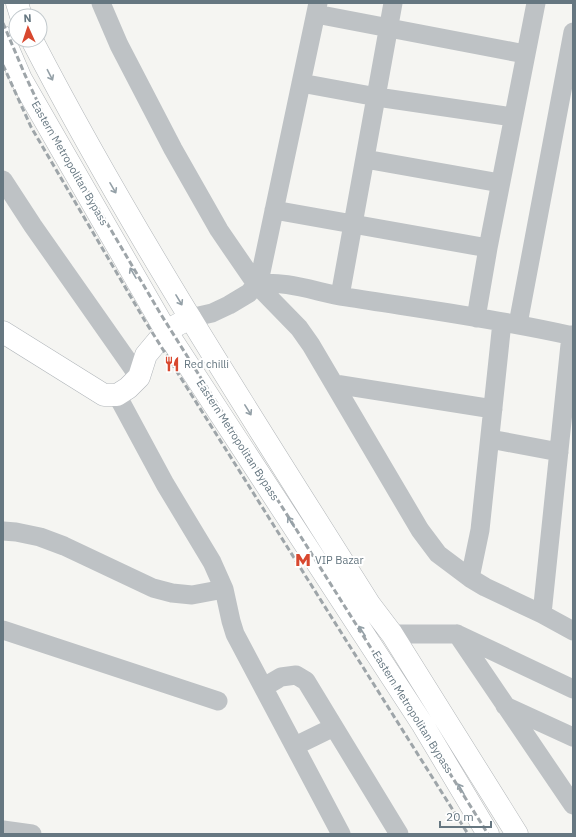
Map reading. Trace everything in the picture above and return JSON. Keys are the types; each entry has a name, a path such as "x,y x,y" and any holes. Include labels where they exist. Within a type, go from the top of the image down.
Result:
{"main road":[{"name":"Eastern Metropolitan Bypass","path":"3,37 21,79 166,331 423,725 488,834"},
{"path":"36,48 64,101 133,223 190,318 370,605 392,634 517,834"},
{"path":"40,111 64,101"},
{"path":"3,332 104,395 118,395 139,377 146,355 166,331 190,318"}],"street":[{"path":"101,3 119,45 173,149 219,230 256,284 299,328 311,345 420,530 438,554 470,578 485,587 542,614 573,631"},
{"path":"340,296 393,3"},
{"path":"476,318 500,182 536,3"},
{"path":"190,318 212,313 229,305 249,293 260,277 317,8 389,28 526,54"},
{"path":"470,578 480,530 493,409 510,323 573,32"},
{"path":"301,83 377,97 513,117"},
{"path":"365,160 500,182"},
{"path":"3,180 33,226 139,377"},
{"path":"274,210 488,248"},
{"path":"256,284 284,284 340,296 510,323 572,335 559,452 565,479 542,614"},
{"path":"335,384 493,409"},
{"path":"118,395 165,484 212,562 224,589 235,634 342,834"},
{"path":"490,439 559,452"},
{"path":"3,531 40,537 64,546 153,588 172,593 192,594 224,589"},
{"path":"3,630 218,701"},
{"path":"392,634 457,634 573,689"},
{"path":"457,634 573,805"},
{"path":"264,687 282,677 296,675 306,681 399,834"},
{"path":"506,706 573,737"},
{"path":"295,746 334,727"},
{"path":"6,831 32,834"}],"railway":[{"path":"3,23 46,120 160,313 488,834"},
{"path":"3,65 31,127 145,321 468,834"}],"place":[{"name":"Red chilli","path":"172,364"},
{"name":"VIP Bazar","path":"303,560"}]}
